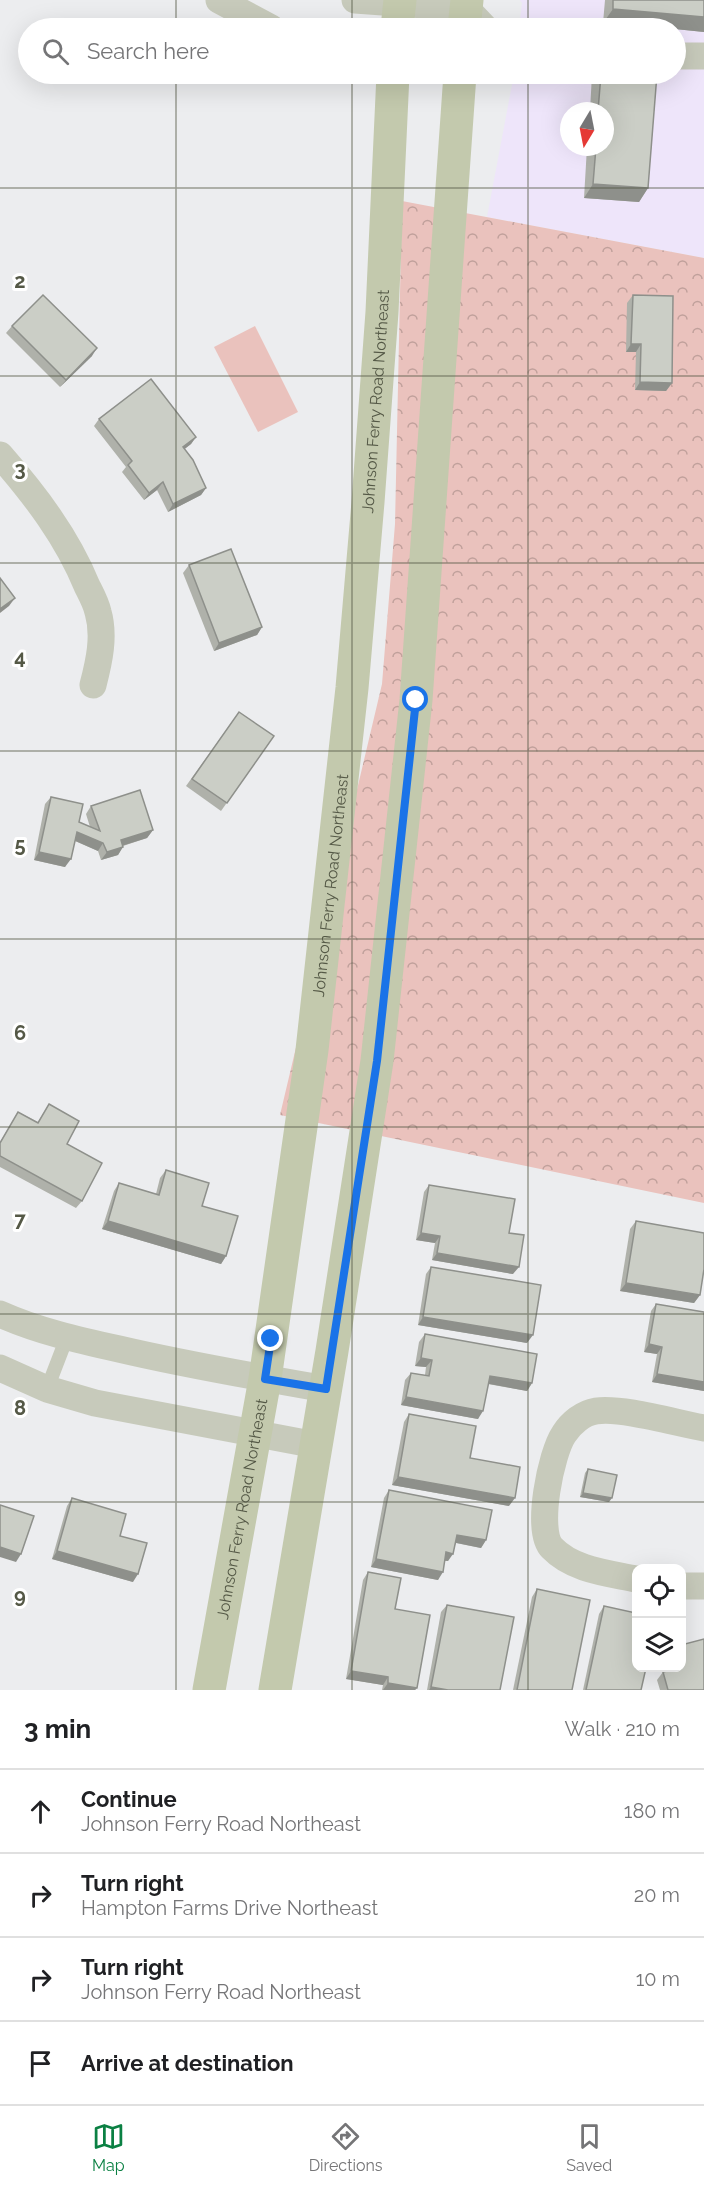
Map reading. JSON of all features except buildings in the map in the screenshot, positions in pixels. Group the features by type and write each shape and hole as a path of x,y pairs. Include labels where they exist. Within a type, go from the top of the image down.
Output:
{"main road":[{"name":"Johnson Ferry Road Northeast","path":"209,1690 265,1379 312,1050 352,688 381,324 393,84"},
{"path":"276,1690 377,1061 416,700 459,84"}],"street":[{"path":"221,1 257,0"},
{"path":"355,0 399,10 470,16"},
{"path":"221,1 252,18"},
{"path":"686,56 704,56"},
{"path":"0,455 29,489 63,538 82,573 98,613 101,652 93,685"},
{"path":"0,1314 23,1324 67,1337 156,1358 326,1389"},
{"path":"0,1368 47,1389 95,1403 316,1445"},
{"path":"632,1578 586,1568 566,1559 550,1547 544,1533 544,1516 555,1454 563,1435 578,1418 595,1411 616,1410 704,1428"},
{"path":"686,1586 704,1586"}],"lane":[{"path":"47,1389 67,1337"}],"shaded area":[{"path":"520,0 704,0 704,258 487,217 512,84 686,84 686,18 520,18 522,3"}],"green space":[{"path":"402,201 704,258 704,1203 280,1115 382,684 395,524"},
{"path":"255,326 298,412 258,432 214,347"}],"route":[{"path":"271,1339 265,1379 326,1389 377,1061 416,700"}]}
